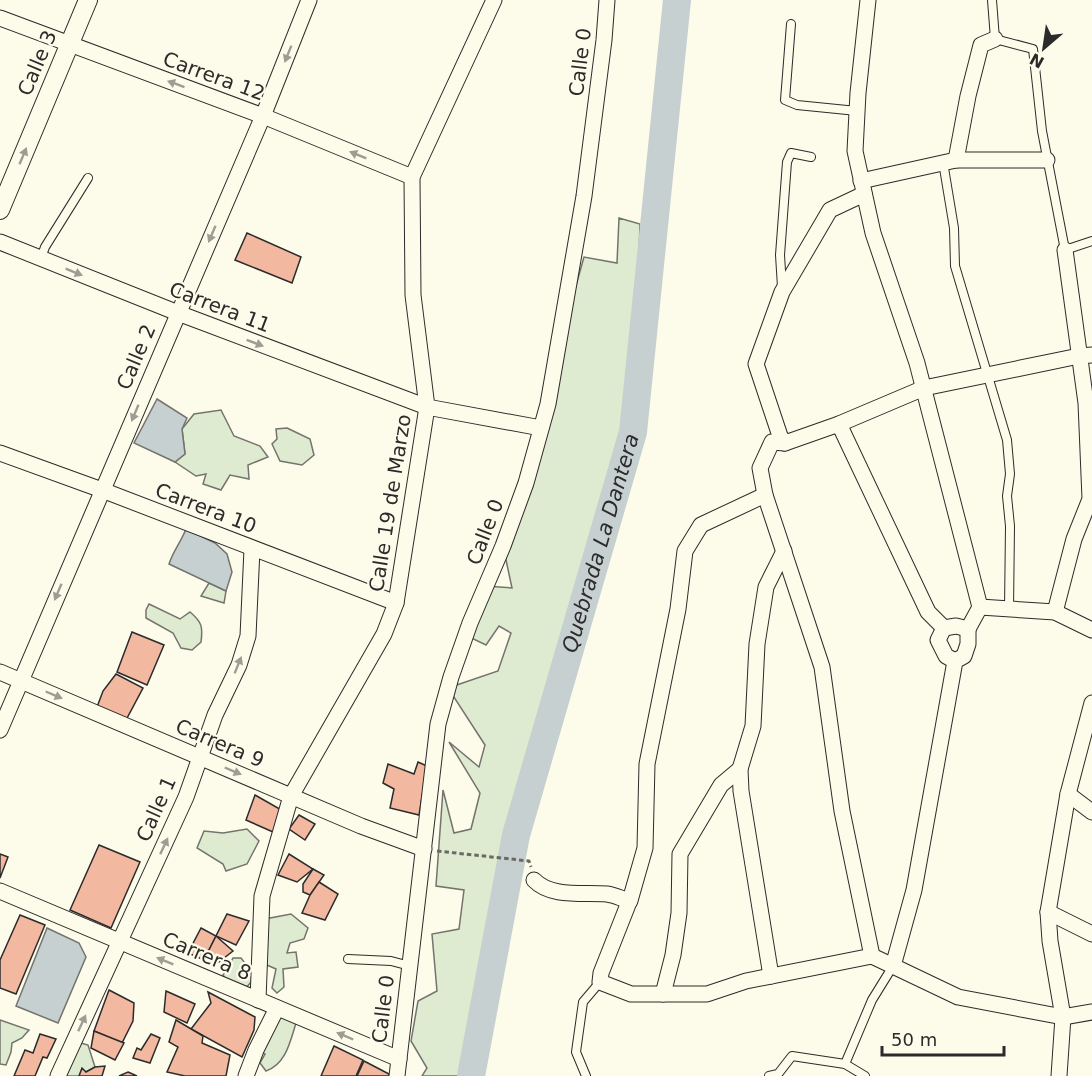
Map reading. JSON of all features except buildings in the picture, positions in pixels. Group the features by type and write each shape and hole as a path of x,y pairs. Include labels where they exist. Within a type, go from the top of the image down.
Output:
{"street":[{"name":"Calle 3","path":"0,210 88,0"},
{"name":"Calle 2","path":"0,730 263,116 309,0"},
{"name":"Calle 19 de Marzo","path":"258,1000 262,896 291,796 384,634 396,603 427,407 413,296 412,177 494,0"},
{"name":"Calle 0","path":"397,1076 438,724 470,622 507,536 526,483 548,405 584,196 607,0"},
{"path":"868,0 855,150 873,233 924,388 980,607 968,628 968,644 964,656 955,661"},
{"name":"Carrera 12","path":"0,18 263,116 412,177"},
{"path":"949,161 981,45 995,39"},
{"path":"785,443 780,436 756,364 782,292 830,210 863,188 949,161 1047,160"},
{"name":"Carrera 11","path":"0,242 178,313 427,407 541,428"},
{"path":"1055,612 1074,539 1090,499 1086,356 1065,250"},
{"path":"872,956 842,811 822,667 765,495 760,468 772,442 785,443 838,424 924,388 1086,356"},
{"path":"838,424 928,612 944,628"},
{"name":"Carrera 10","path":"0,453 396,603"},
{"path":"765,495 701,525 685,551 678,609 646,764 645,848 630,901 601,973 600,982 631,994 707,994 746,981 872,956 958,997 1062,1017 1092,1012"},
{"name":"Calle 1","path":"58,1076 186,796 215,715 239,665 248,636 252,549"},
{"path":"771,976 741,791 740,769 753,726 757,644 766,587 784,550"},
{"path":"980,607 1055,612 1092,630"},
{"path":"944,628 956,626 968,628"},
{"path":"944,628 938,640 946,656 955,661"},
{"path":"893,966 914,890 955,661"},
{"name":"Carrera 9","path":"0,672 361,826 424,849"},
{"path":"1059,1076 1062,1017 1048,912 1068,794 1092,703"},
{"path":"663,994 673,955 679,913 680,854 721,786 740,769"},
{"path":"1068,794 1092,812"},
{"path":"534,880 546,889 580,894 610,895 630,901"},
{"name":"Carrera 8","path":"0,891 399,1059"},
{"path":"1048,912 1092,934"},
{"path":"246,1076 277,1008"}],"lane":[{"path":"992,0 995,39 1033,49 1042,131 1065,250 1092,241"},
{"path":"790,24 784,100 797,105 857,111"},
{"path":"782,292 780,255 787,162 791,153 811,157"},
{"path":"949,161 955,266 1007,441 1010,474 1007,496 1010,526 1009,609"},
{"path":"41,258 45,247 88,178"},
{"path":"348,959 391,961 410,966"},
{"path":"845,1064 873,1000 893,966"},
{"path":"586,1076 576,1052 583,1002 600,982"},
{"path":"769,1076 778,1074 792,1056 845,1064 865,1076"}],"path":[{"path":"424,849 529,861 534,880"}],"green space":[{"path":"619,218 640,224 633,432 516,835 478,1076 422,1076 427,1068 411,1041 418,1001 437,991 432,934 459,929 464,890 436,886 443,790 454,833 471,829 480,793 449,742 479,767 485,745 448,688 498,671 511,633 499,626 486,645 465,635 486,586 512,588 503,546 584,257 617,263"},
{"path":"221,410 234,436 260,446 268,457 248,465 249,479 230,475 221,490 203,484 206,474 196,476 175,462 185,454 182,429 194,414"},
{"path":"287,428 310,439 314,455 302,465 280,461 272,444 277,439 276,429"},
{"path":"209,583 226,591 224,603 201,596"},
{"path":"149,604 180,619 190,612 201,625 201,642 192,650 181,648 173,633 146,618"},
{"path":"247,829 259,841 247,864 226,871 223,864 197,848 204,831 223,833"},
{"path":"291,914 308,928 304,939 290,943 287,953 296,952 298,967 283,969 284,987 277,993 272,988 276,969 260,962 265,919"},
{"path":"233,958 241,958 254,971 252,981 245,989 231,988 223,975"},
{"path":"278,1013 296,1023 283,1058 273,1068 266,1071 260,1063 265,1054 257,1050"},
{"path":"0,1020 29,1030 22,1038 12,1043 6,1065 0,1064"},
{"path":"81,1043 88,1045 95,1067 86,1072 82,1069 79,1076 58,1076"}],"shaded area":[{"path":"157,399 187,418 182,429 185,454 175,462 134,443"},
{"path":"186,529 215,543 227,554 232,572 226,591 169,564"},
{"path":"47,928 79,943 86,957 58,1023 16,1006"}],"waterway":[{"name":"Quebrada La Dantera","path":"471,1076 516,835 633,432 677,0"}]}
